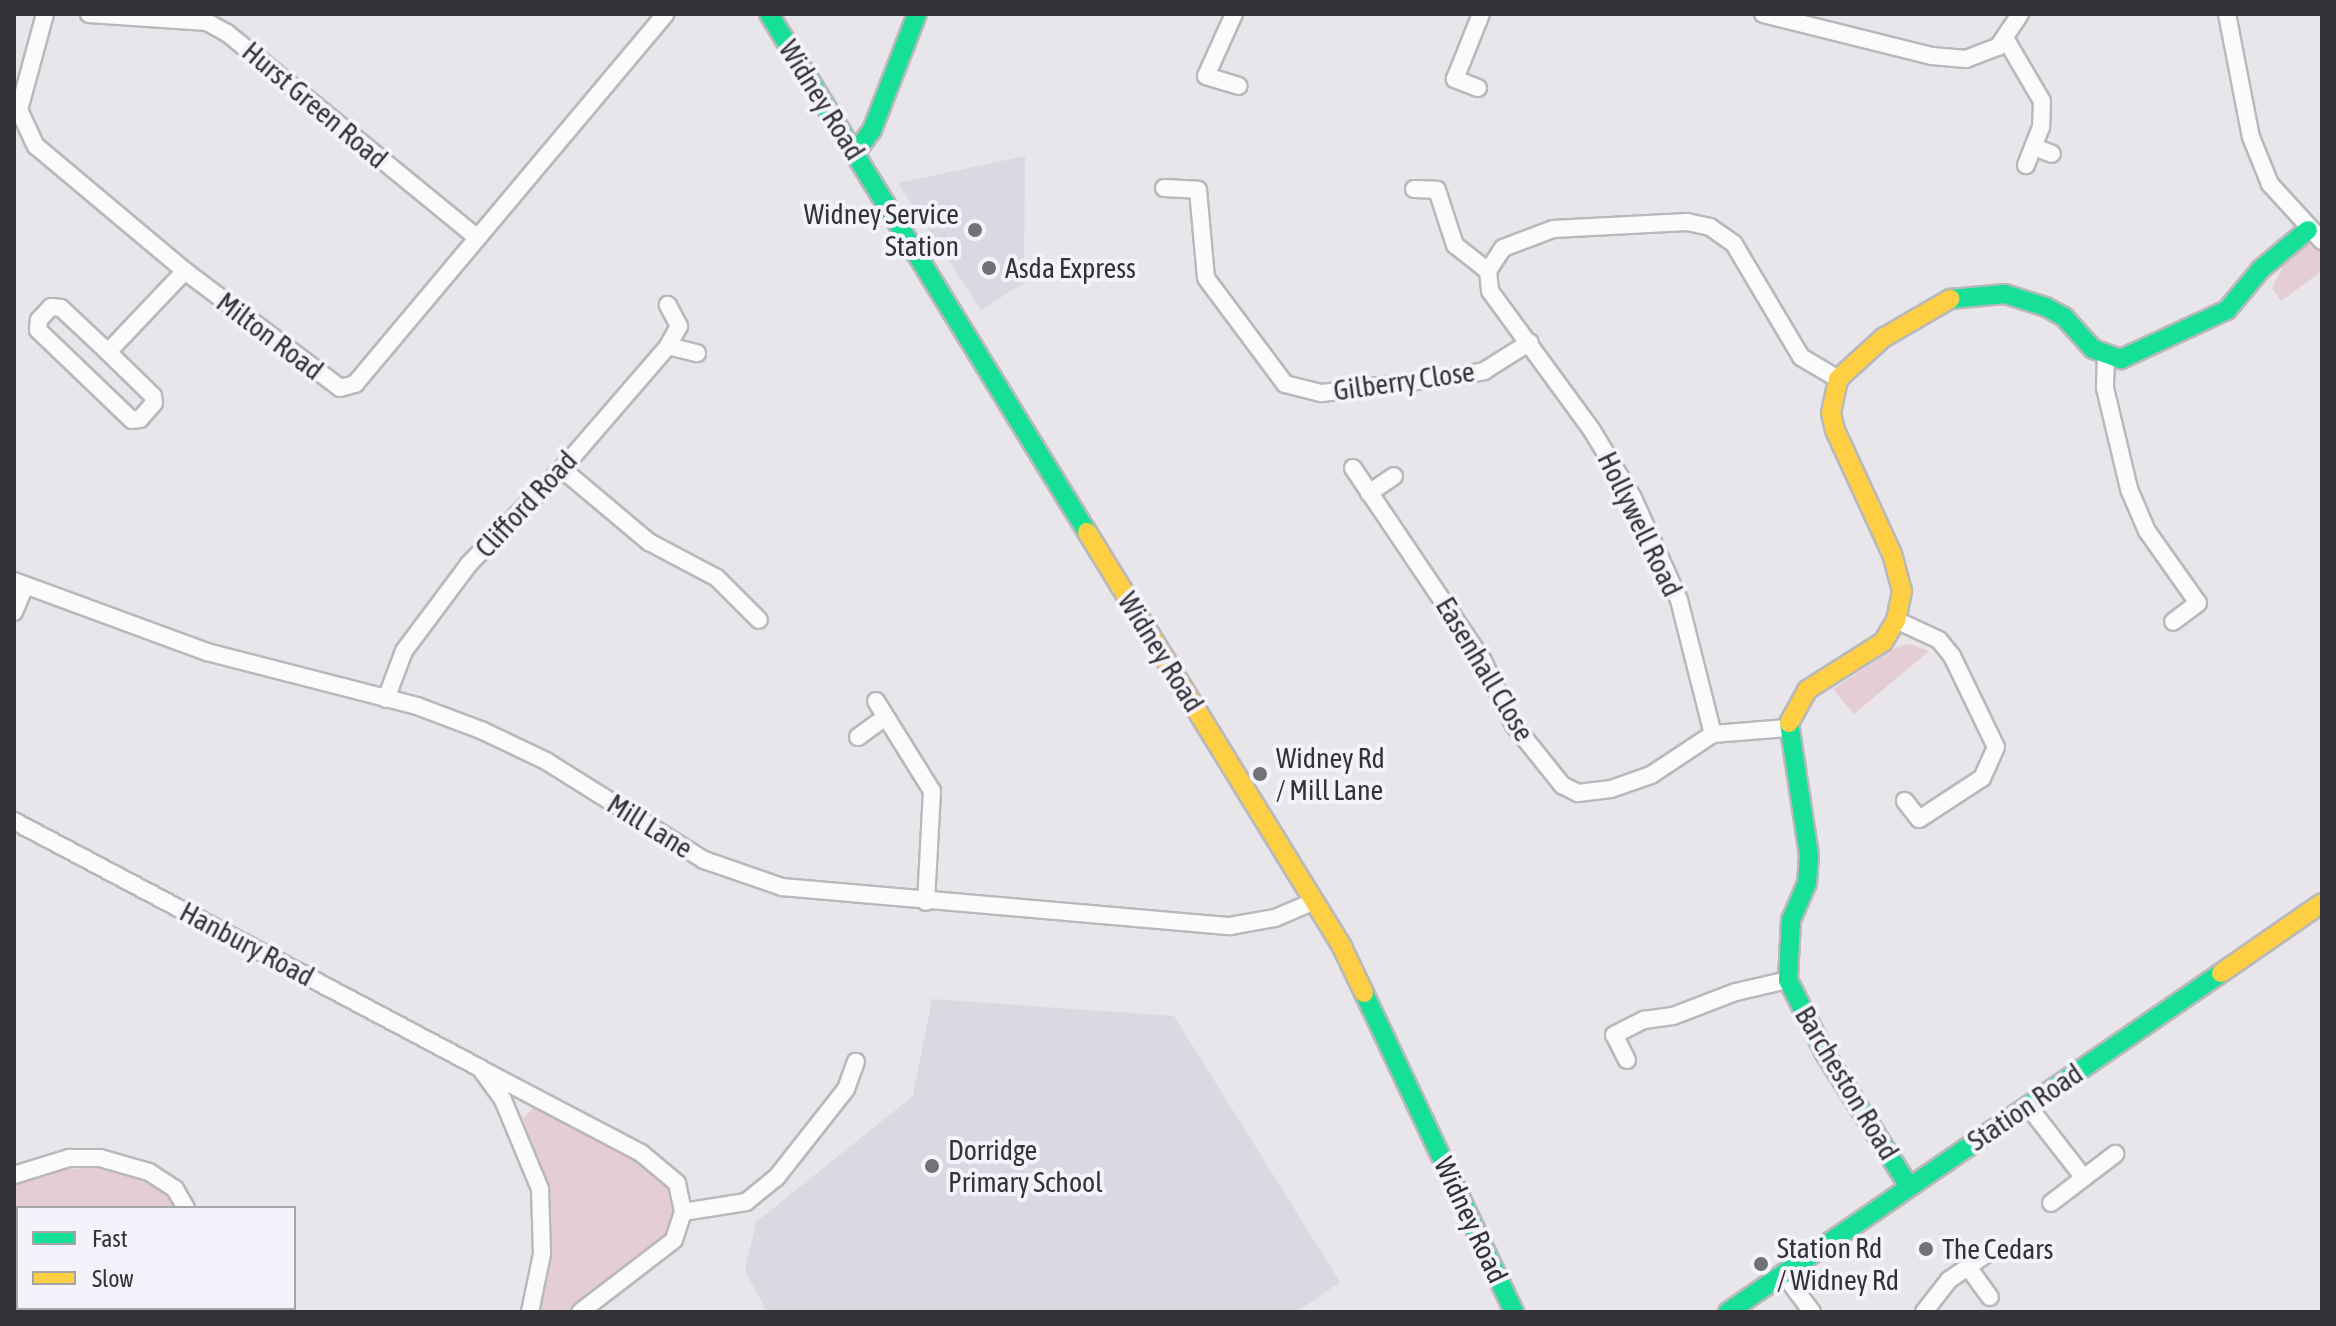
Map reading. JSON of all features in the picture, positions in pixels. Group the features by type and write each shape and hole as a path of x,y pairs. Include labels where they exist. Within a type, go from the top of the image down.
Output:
{"street":[{"name":"Milton Road","path":"45,14 21,91 19,110 26,132 185,271 340,388 355,384 475,236 666,14"},
{"name":"Hurst Green Road","path":"89,14 207,22 227,33 475,236"},
{"name":"Widney Road","path":"769,14 1315,901 1352,968 1514,1312"},
{"path":"856,152 872,130 917,14"},
{"path":"1234,14 1206,76 1238,86"},
{"path":"1478,88 1455,79 1481,14"},
{"path":"1763,14 1966,59 1998,47 2020,14"},
{"path":"1713,734 1787,728 1807,690 1870,653 1896,620 1902,591 1899,573 1831,413 1838,379 1846,366 1883,338 1949,299 1974,293 2005,294 2046,307 2106,356 2121,359 2227,310 2261,269 2315,236 2270,184 2251,137 2227,14"},
{"path":"2005,38 2042,101 2034,147 2026,165"},
{"path":"2034,147 2052,154"},
{"name":"Gilberry Close","path":"1164,188 1198,190 1206,278 1285,384 1322,393 1451,377 1484,371 1530,342"},
{"name":"Hollywell Road","path":"1414,189 1437,190 1455,245 1488,271 1490,291 1591,429 1650,532 1679,600 1713,734"},
{"path":"1488,271 1503,248 1553,229 1687,222 1710,227 1734,244 1801,357 1838,379"},
{"path":"108,352 185,271"},
{"path":"668,305 679,326 668,346 697,353"},
{"path":"51,307 61,308 108,352 153,396 154,403 140,419 132,420 38,330 39,320 51,307"},
{"name":"Clifford Road","path":"386,699 404,651 469,564 562,469 668,346"},
{"path":"2106,356 2105,388 2129,489 2147,531 2198,603 2173,622"},
{"name":"Easenhall Close","path":"1353,468 1483,661 1514,725 1562,785 1593,794 1638,780 1713,734"},
{"path":"562,469 649,542 717,578 759,620"},
{"path":"1369,493 1394,476"},
{"path":"14,612 20,584"},
{"name":"Mill Lane","path":"20,584 207,652 386,699 519,747 704,860 741,877 782,887 926,902 1230,926 1275,918 1315,901"},
{"path":"1896,620 1939,640 1952,656 1996,747 1982,778 1919,819 1905,801"},
{"path":"876,701 932,791 926,902"},
{"path":"858,737 886,717"},
{"name":"Barcheston Road","path":"1787,728 1809,855 1807,883 1791,920 1788,980 1824,1052 1908,1185"},
{"name":"Hanbury Road","path":"14,821 666,1169 677,1183 683,1212"},
{"name":"Station Road","path":"1728,1312 1908,1185 2322,903"},
{"name":"Barcheston Road","path":"1627,1060 1614,1035 1644,1020 1673,1016 1736,992 1788,980"},
{"path":"580,1312 674,1240 683,1212 746,1202 776,1178 846,1089 856,1062"},
{"name":"Hanbury Road","path":"480,1068 503,1100 540,1189 542,1254 530,1312"},
{"path":"2028,1106 2084,1178"},
{"path":"2051,1203 2115,1154"},
{"path":"14,1175 69,1158 121,1162 175,1189 185,1206"},
{"path":"1924,1312 1949,1280 1994,1249"},
{"path":"1968,1267 1990,1297"},
{"path":"1783,1273 1812,1312"}],"shaded area":[{"path":"1025,156 1024,283 981,310 898,183"},
{"path":"2322,220 2322,271 2281,301 2272,288 2297,239"},
{"path":"1910,644 1929,651 1854,714 1833,689 1897,647"},
{"path":"932,999 1174,1016 1340,1282 1297,1312 767,1312 745,1271 756,1222 913,1096"},
{"path":"534,1107 658,1170 672,1183 678,1214 670,1234 568,1312 540,1312 551,1247 541,1165 523,1119"},
{"path":"105,1167 158,1187 178,1206 16,1206 16,1310 76,1310 14,1312 14,1185 66,1169"}],"traffic: fast":[{"path":"769,14 1087,532"},
{"path":"856,152 872,130 917,14"},
{"path":"1950,299 2005,294 2046,307 2064,317 2093,349 2121,359 2227,310 2261,269 2308,230"},
{"path":"1789,723 1809,855 1807,883 1791,920 1788,980 1824,1052 1908,1185"},
{"path":"1728,1312 2221,973"},
{"path":"1364,993 1514,1312"}],"traffic: slow":[{"path":"1789,723 1807,690 1883,642 1896,620 1902,591 1892,554 1835,430 1831,413 1838,379 1883,338 1950,299"},
{"path":"1087,532 1342,947 1364,993"},
{"path":"2221,973 2322,903"}],"place":[{"name":"Widney Service Station","path":"975,230"},
{"name":"Asda Express","path":"989,268"},
{"name":"Widney Rd / Mill Lane","path":"1260,774"},
{"name":"Dorridge Primary School","path":"932,1166"},
{"name":"The Cedars","path":"1926,1249"},
{"name":"Station Rd / Widney Rd","path":"1761,1264"}]}
